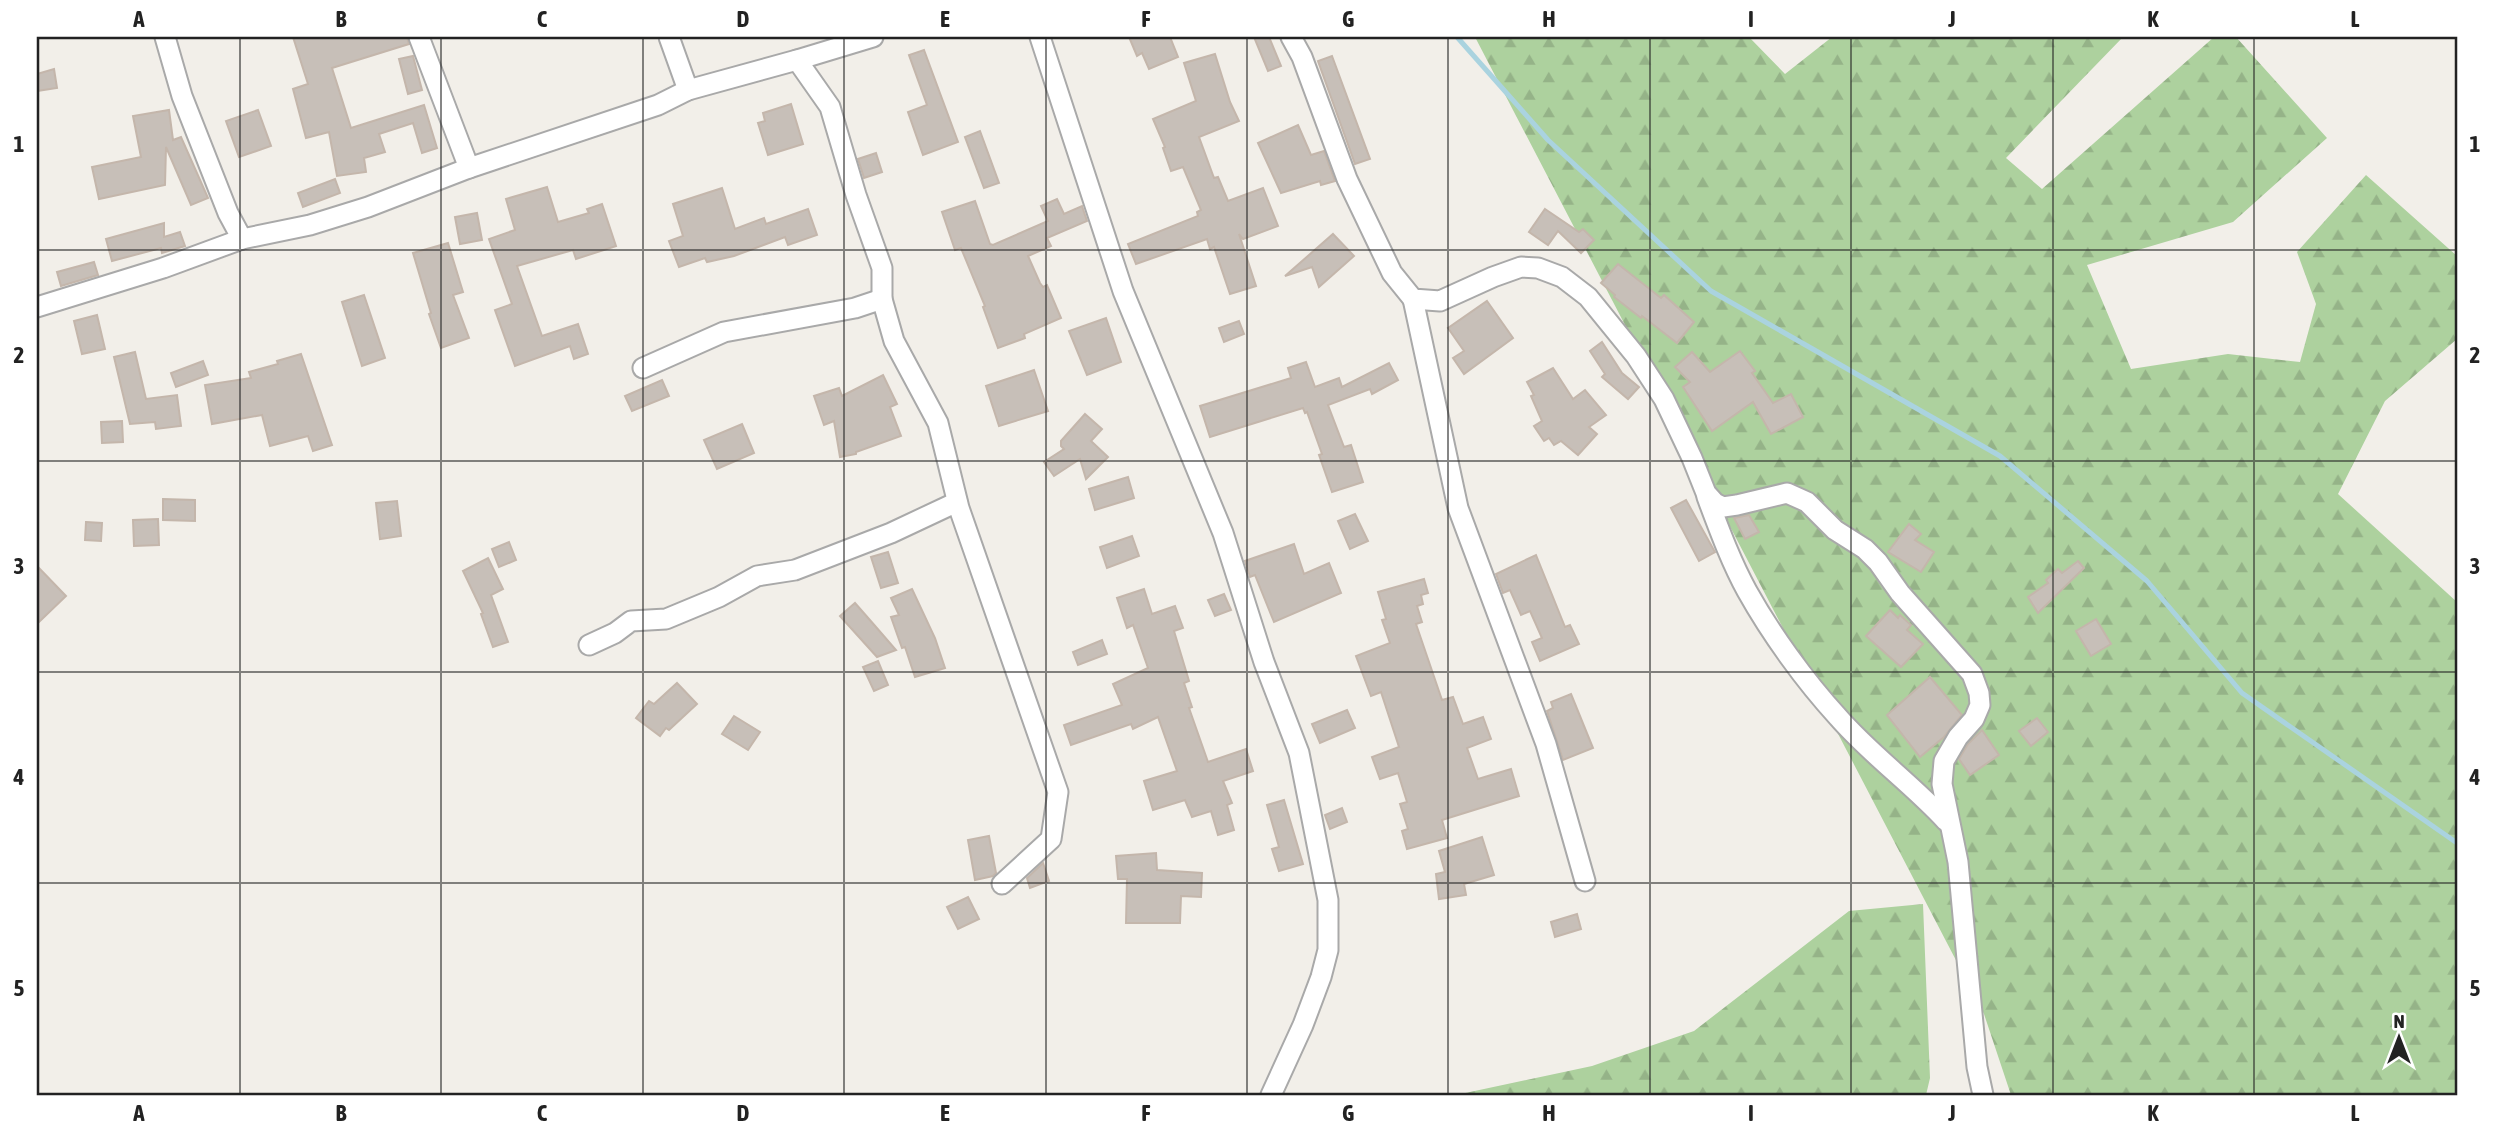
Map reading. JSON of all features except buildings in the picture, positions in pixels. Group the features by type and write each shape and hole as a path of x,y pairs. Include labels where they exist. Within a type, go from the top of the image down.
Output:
{"street":[{"path":"165,37 182,96 228,213 242,239"},
{"path":"419,37 469,168"},
{"path":"669,37 688,90"},
{"path":"37,307 163,268 242,239 310,225 368,207 469,168 658,106 688,90 873,37"},
{"path":"1040,37 1123,291 1223,533 1264,662 1299,753 1328,900 1328,950 1303,1025 1271,1095"},
{"path":"1291,37 1302,57 1347,179 1392,273 1413,299 1458,508 1546,744 1585,881"},
{"path":"797,60 830,107 856,195 882,268 882,299 894,341 938,423 957,502 1058,792 1051,839 1002,884"},
{"path":"1413,299 1440,301 1493,276 1521,267 1538,268 1562,276 1588,297 1636,356 1664,399 1692,458 1721,536 1747,591 1791,658 1837,717 1922,795 1949,824"},
{"path":"643,368 724,332 855,308 882,299"},
{"path":"1706,493 1719,507 1787,492 1807,502 1835,530 1865,549 1878,562 1900,593 1972,674 1980,705 1974,719 1958,737 1944,761 1942,792 1958,862 1977,1067 1983,1095"},
{"path":"589,645 615,633 631,621 666,619 719,597 757,576 795,570 891,533 957,502"}],"green space":[{"path":"1475,37 1749,37 1785,74 1832,37 2123,37 2006,158 2042,189 2214,37 2236,37 2327,138 2233,222 2087,265 2131,369 2228,354 2300,362 2316,304 2297,252 2366,175 2457,256 2457,339 2385,401 2338,494 2457,602 2457,1095 2011,1095 1984,1014"},
{"path":"1923,904 1930,1078 1926,1095 1456,1095 1592,1066 1694,1031 1849,911"}],"waterway":[{"path":"1457,37 1548,140 1711,291 2000,456 2147,581 2242,693 2457,843"}]}
